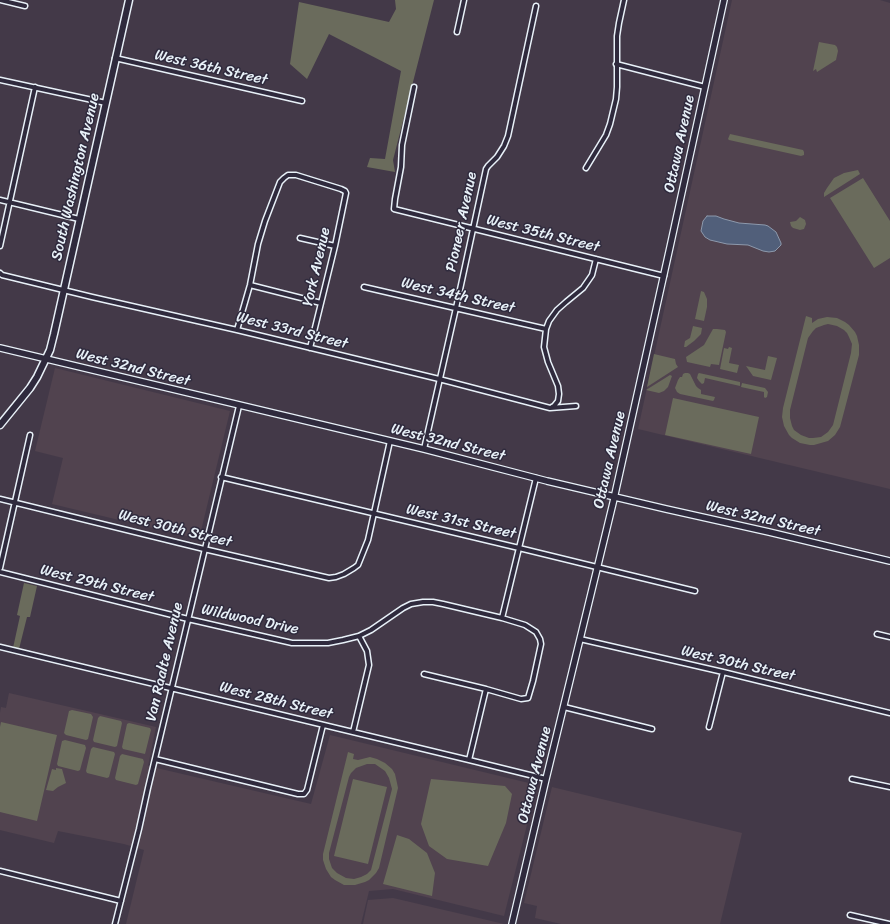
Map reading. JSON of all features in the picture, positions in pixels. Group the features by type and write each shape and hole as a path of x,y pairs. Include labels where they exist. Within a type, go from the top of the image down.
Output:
{"main road":[{"name":"South Washington Avenue","path":"0,424 30,388 37,377 46,359 54,334 129,0"}],"street":[{"path":"0,0 25,6"},
{"path":"456,32 464,0"},
{"path":"586,168 601,144 610,124 616,99 617,46 619,23 624,0"},
{"name":"Ottawa Avenue","path":"512,924 614,497 724,0"},
{"name":"Pioneer Avenue","path":"424,449 486,169 497,157 508,136 536,6"},
{"name":"West 36th Street","path":"115,58 302,101"},
{"path":"616,64 705,87"},
{"path":"0,80 106,103"},
{"path":"0,246 35,87"},
{"name":"West 35th Street","path":"414,87 402,145 401,167 394,209 664,276"},
{"name":"York Avenue","path":"250,285 258,244 265,221 280,182 284,178 288,175 296,175 345,191 346,194 310,348"},
{"path":"0,200 79,219"},
{"path":"300,238 334,246"},
{"path":"550,408 558,401 559,394 558,386 544,347 546,329 549,321 557,310 583,288 592,275 596,259"},
{"name":"West 33rd Street","path":"1,274 111,302 237,330 439,379 550,408 576,406"},
{"path":"237,330 250,285 321,303"},
{"name":"West 34th Street","path":"364,287 546,329"},
{"name":"West 32nd Street","path":"0,348 424,449 614,497 890,561"},
{"name":"Van Raalte Avenue","path":"115,924 139,829 239,406"},
{"path":"0,568 30,435"},
{"path":"373,513 390,441"},
{"name":"West 31st Street","path":"221,477 695,591"},
{"path":"502,618 536,478"},
{"name":"West 30th Street","path":"0,499 329,578 344,574 358,565 368,540 373,513"},
{"name":"West 29th Street","path":"0,572 188,619"},
{"name":"Wildwood Drive","path":"188,619 292,643 328,643 359,636 371,630 402,608 411,604 433,602 502,618 525,625 536,632 540,644 528,698 521,699 486,689"},
{"path":"877,634 890,637"},
{"path":"353,732 369,665 367,651 359,636"},
{"name":"West 30th Street","path":"580,639 890,713"},
{"name":"West 28th Street","path":"0,647 546,779"},
{"path":"709,727 723,672"},
{"path":"424,674 486,689 469,760"},
{"path":"564,707 652,729"},
{"path":"155,759 298,794 304,794 307,790 323,725"},
{"path":"852,778 890,788"},
{"path":"0,871 121,901"},
{"path":"850,915 889,924"}],"shaded area":[{"path":"732,0 880,0 890,3 890,489 638,429"},
{"path":"55,368 230,411 199,539 52,504 63,458 35,451"},
{"path":"9,693 156,727 148,766 311,804 330,735 537,785 504,916 393,889 369,891 361,924 126,924 144,850 124,844 58,831 54,843 0,830 0,713 1,707 6,708"},
{"path":"552,787 742,833 720,924 561,924 535,918 537,906 524,903"},
{"path":"393,898 504,924 363,924 368,900"}],"green space":[{"path":"395,0 434,0 393,160 395,172 367,167 370,158 385,159 401,71 329,34 307,79 290,64 299,2 389,22 396,9"},
{"path":"819,42 835,45 838,51 836,60 817,72 816,69 813,71"},
{"path":"730,134 803,150 804,155 801,156 729,140"},
{"path":"858,170 860,174 824,197 824,193 834,178 844,173"},
{"path":"863,178 890,221 890,258 874,268 830,198"},
{"path":"800,217 805,220 806,224 804,229 800,230 793,228 790,222 796,221"},
{"path":"701,291 704,292 707,299 704,321 695,319"},
{"path":"806,316 812,318 812,323 818,319 827,317 837,318 849,325 857,336 859,355 840,427 835,435 828,441 814,445 800,443 789,435 784,426 782,417","holes":["828,324 837,326 847,333 852,344 851,353 833,425 828,432 821,437 809,438 794,430 790,418 790,410 808,338 816,328"]},
{"path":"693,326 702,328 701,334 694,341 684,347 685,341 690,338"},
{"path":"713,329 725,330 726,332 719,365 711,364 710,367 687,362 686,357 704,345"},
{"path":"729,347 732,348 729,363 739,365 737,373 720,369 724,348 728,349"},
{"path":"654,354 675,359 678,367 647,387"},
{"path":"768,356 777,358 771,380 753,376 746,366 765,370"},
{"path":"685,373 690,374 696,386 701,390 701,394 715,397 714,400 680,394 677,392 675,388 678,380"},
{"path":"699,373 740,382 740,386 705,378 704,383 702,384 697,378"},
{"path":"670,375 672,376 668,387 664,391 659,393 646,390"},
{"path":"742,383 765,388 768,392 767,397 764,397 764,392 741,387"},
{"path":"673,398 759,417 751,454 665,435"},
{"path":"24,583 37,586 30,617 27,617 19,649 13,648 20,616 17,615"},
{"path":"72,710 91,714 93,717 88,739 86,740 66,735 64,733 69,711"},
{"path":"100,716 121,721 122,723 117,746 115,747 94,742 93,740 98,718"},
{"path":"1,722 57,735 37,821 0,812"},
{"path":"129,723 150,728 151,730 145,754 123,749 122,747 127,724"},
{"path":"65,740 85,745 86,748 80,770 78,771 58,766 57,764 62,741"},
{"path":"93,747 114,752 115,754 109,777 107,778 87,773 86,771 91,749"},
{"path":"348,752 354,754 353,759 358,760 370,757 385,763 395,774 398,788 379,868 376,873 365,882 355,885 344,885 331,877 326,869 323,854","holes":["367,764 375,764 385,771 392,789 371,870 361,877 354,879 346,878 332,868 329,853 351,773 356,768"]},
{"path":"122,754 143,759 144,762 138,784 136,785 116,780 115,778 120,756"},
{"path":"56,768 62,769 66,783 53,791 46,790 52,769 56,770"},
{"path":"353,779 387,787 368,864 334,856"},
{"path":"431,779 505,786 512,794 506,823 488,866 447,859 429,846 421,824"},
{"path":"397,835 409,839 427,853 435,873 432,896 383,884"}],"water":[{"path":"707,216 716,216 739,223 768,226 776,232 781,245 775,251 769,252 748,245 727,244 710,240 705,237 701,231 703,221"}]}
